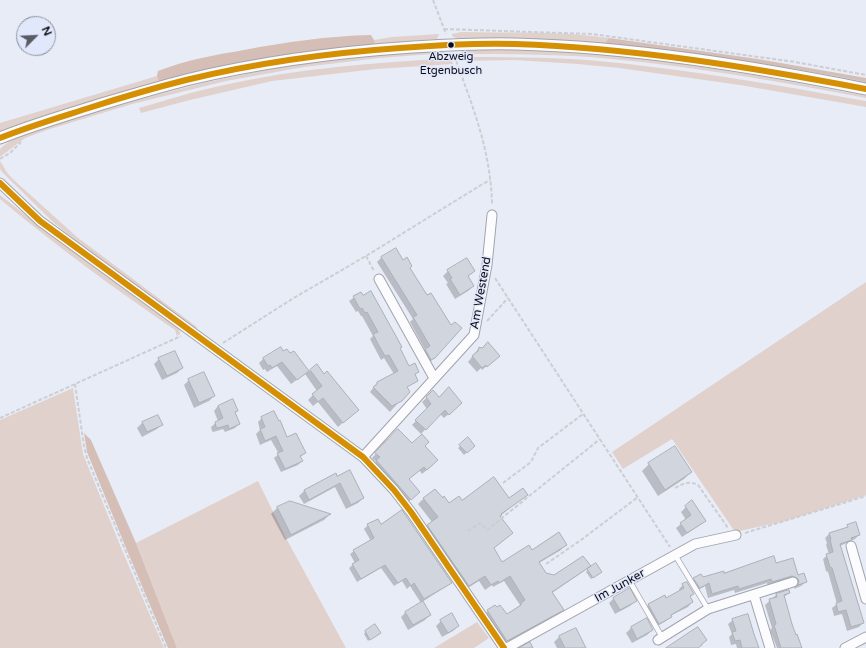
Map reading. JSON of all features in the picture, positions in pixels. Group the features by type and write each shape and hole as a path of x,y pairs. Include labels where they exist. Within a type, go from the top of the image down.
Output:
{"street":[{"path":"0,138 30,126 186,80 253,66 334,54 452,50 514,44 571,47 642,53 717,63 866,89"},
{"path":"0,183 40,221 362,457 394,490 411,512 504,648"},
{"name":"Am Westend","path":"362,457 474,335 487,266 492,216"},
{"path":"379,279 434,378"},
{"name":"Im Junker","path":"508,648 695,544 733,536"},
{"path":"851,546 866,599"},
{"path":"660,638 708,608 793,582"},
{"path":"754,595 770,648"},
{"path":"845,648 866,637"}],"lane":[{"path":"675,555 708,608"},
{"path":"629,580 660,638"}],"path":[{"path":"433,0 478,120 487,157 492,216"},
{"path":"452,50 462,55"},
{"path":"0,159 26,140"},
{"path":"215,348 292,299 366,256 490,180"},
{"path":"366,256 379,279"},
{"path":"487,266 675,555"},
{"path":"474,335 508,298"},
{"path":"0,418 191,332"},
{"path":"75,384 87,458 166,648"},
{"path":"503,483 531,462 538,448 584,414"},
{"path":"468,531 480,523 487,530 600,439"},
{"path":"675,488 683,483 692,482 698,485 733,536 866,496"},
{"path":"546,564 581,540 638,497"}],"shaded area":[{"path":"461,32 554,33 609,38 604,44 538,39 465,39 452,36 452,34"},
{"path":"439,34 437,39 375,44 374,40 392,37"},
{"path":"371,35 375,44 314,51 222,66 159,82 157,76 158,71 169,67 222,54 307,40"},
{"path":"609,38 758,59 866,78 866,82 735,60 604,44"},
{"path":"465,49 571,52 645,59 793,82 866,96 866,98 803,86 644,62 555,55 460,54"},
{"path":"442,50 446,53 379,58 304,67 226,81 132,104 50,129 25,138 0,157 0,149 7,143 27,133 131,102 203,83 252,72 318,62"},
{"path":"451,58 453,64 376,69 272,81 141,113 139,108 213,87 280,74 366,64"},
{"path":"458,58 571,59 657,67 866,101 866,107 740,85 619,68 515,60 459,61"},
{"path":"157,76 159,82 0,132 0,123"},
{"path":"0,161 8,174 16,182 77,237 197,327 195,329 81,245 54,223 2,172 0,169"},
{"path":"0,195 56,239 179,329 180,334 177,336 175,330 64,250 0,199"},
{"path":"866,282 866,495 785,521 735,532 672,439 623,469 612,452"},
{"path":"73,388 83,454 164,648 0,648 0,420"},
{"path":"84,433 91,440 136,543 177,648 168,648 87,452"},
{"path":"258,481 286,538 346,648 177,648 136,543"},
{"path":"477,622 489,638 474,648 434,648"}],"building":[{"path":"396,248 403,260 407,257 412,266 410,268 427,295 431,293 451,325 455,322 462,328 435,358 431,360 425,349 430,346 413,317 417,315 381,257"},
{"path":"467,258 475,271 468,276 474,286 460,295 450,279 452,278 447,270"},
{"path":"371,291 402,347 400,348 409,366 415,363 419,372 415,374 418,381 407,387 410,392 402,401 392,406 373,387 377,384 377,382 398,371 389,355 385,356 378,344 373,334 378,332 367,312 365,313 362,308 360,309 353,296 361,292 363,295"},
{"path":"488,342 500,356 487,367 486,365 482,368 472,356 478,351 479,347 482,348"},
{"path":"281,347 283,351 287,349 290,353 294,351 309,371 297,380 282,362 272,368 270,365 268,366 263,358"},
{"path":"175,351 183,368 167,376 158,358"},
{"path":"317,364 324,374 327,371 359,410 343,423 323,398 318,402 312,394 322,386 310,370"},
{"path":"204,372 215,396 199,403 188,379"},
{"path":"449,387 462,403 449,415 445,410 426,430 415,420 431,404 426,397 433,390 439,397"},
{"path":"233,399 238,411 235,412 240,424 229,429 228,425 218,428 216,427 215,422 223,418 218,406"},
{"path":"274,411 279,421 280,420 287,437 296,433 306,453 300,456 303,461 285,469 277,453 283,451 276,436 265,441 260,429 265,427 261,417"},
{"path":"158,415 163,425 147,432 142,422"},
{"path":"398,429 412,443 422,434 429,442 425,446 438,460 427,470 424,467 409,479 420,492 411,500 376,460 380,457 375,453"},
{"path":"468,437 475,446 467,453 459,445"},
{"path":"675,446 692,472 665,490 648,463"},
{"path":"350,470 364,498 351,505 340,483 309,500 304,490 336,473 337,476"},
{"path":"494,477 509,498 523,488 528,495 500,516 513,533 494,548 502,562 529,545 532,550 559,532 567,545 539,562 546,573 554,575 583,556 591,566 552,592 564,610 507,641 487,610 495,605 497,607 500,605 507,614 521,605 521,603 525,600 510,576 499,583 498,581 491,585 485,576 469,586 427,525 438,517 423,498 435,489 443,498 444,496 449,503 459,496 462,500"},
{"path":"692,500 706,521 687,533 680,523 691,515 685,506"},
{"path":"290,501 331,514 291,535 277,507"},
{"path":"402,510 452,583 424,599 414,583 411,586 406,578 398,583 385,565 361,579 352,564 359,560 353,550 374,538 367,524 378,519 381,524"},
{"path":"856,522 860,535 851,538 852,540 840,544 864,623 851,627 846,610 838,612 836,603 842,601 826,554 833,552 829,533 848,527 847,525"},
{"path":"774,556 776,563 793,558 798,575 804,573 807,582 798,585 799,581 797,578 792,576 772,582 771,579 739,589 738,586 712,594 709,583 700,588 693,578 701,574 703,577 724,571 724,573"},
{"path":"596,563 602,572 593,578 587,569"},
{"path":"687,582 694,594 690,596 693,602 659,624 648,604 665,595 666,598 684,588 682,584"},
{"path":"630,588 637,601 620,610 613,598"},
{"path":"789,590 790,593 784,595 792,624 802,648 781,648 774,625 776,624 769,599 777,597 776,594"},
{"path":"423,601 431,615 413,625 405,612"},
{"path":"452,613 459,626 448,633 440,620"},
{"path":"748,614 759,648 742,648 740,640 735,641 732,632 736,631 732,619"},
{"path":"647,618 653,630 637,639 631,627"},
{"path":"375,624 381,633 370,640 365,631"},
{"path":"698,627 707,640 698,648 666,648"},
{"path":"576,628 586,648 565,648 559,636"},
{"path":"530,642 533,648 519,648"}],"transit line":[{"path":"0,138 115,100 162,86 212,74 319,56 373,50 443,45 515,44 559,46 647,54 779,73 866,89"},
{"path":"0,183 40,221 363,457 394,490 411,512 504,648"}],"place":[{"name":"Abzweig Etgenbusch","path":"451,45"}]}
